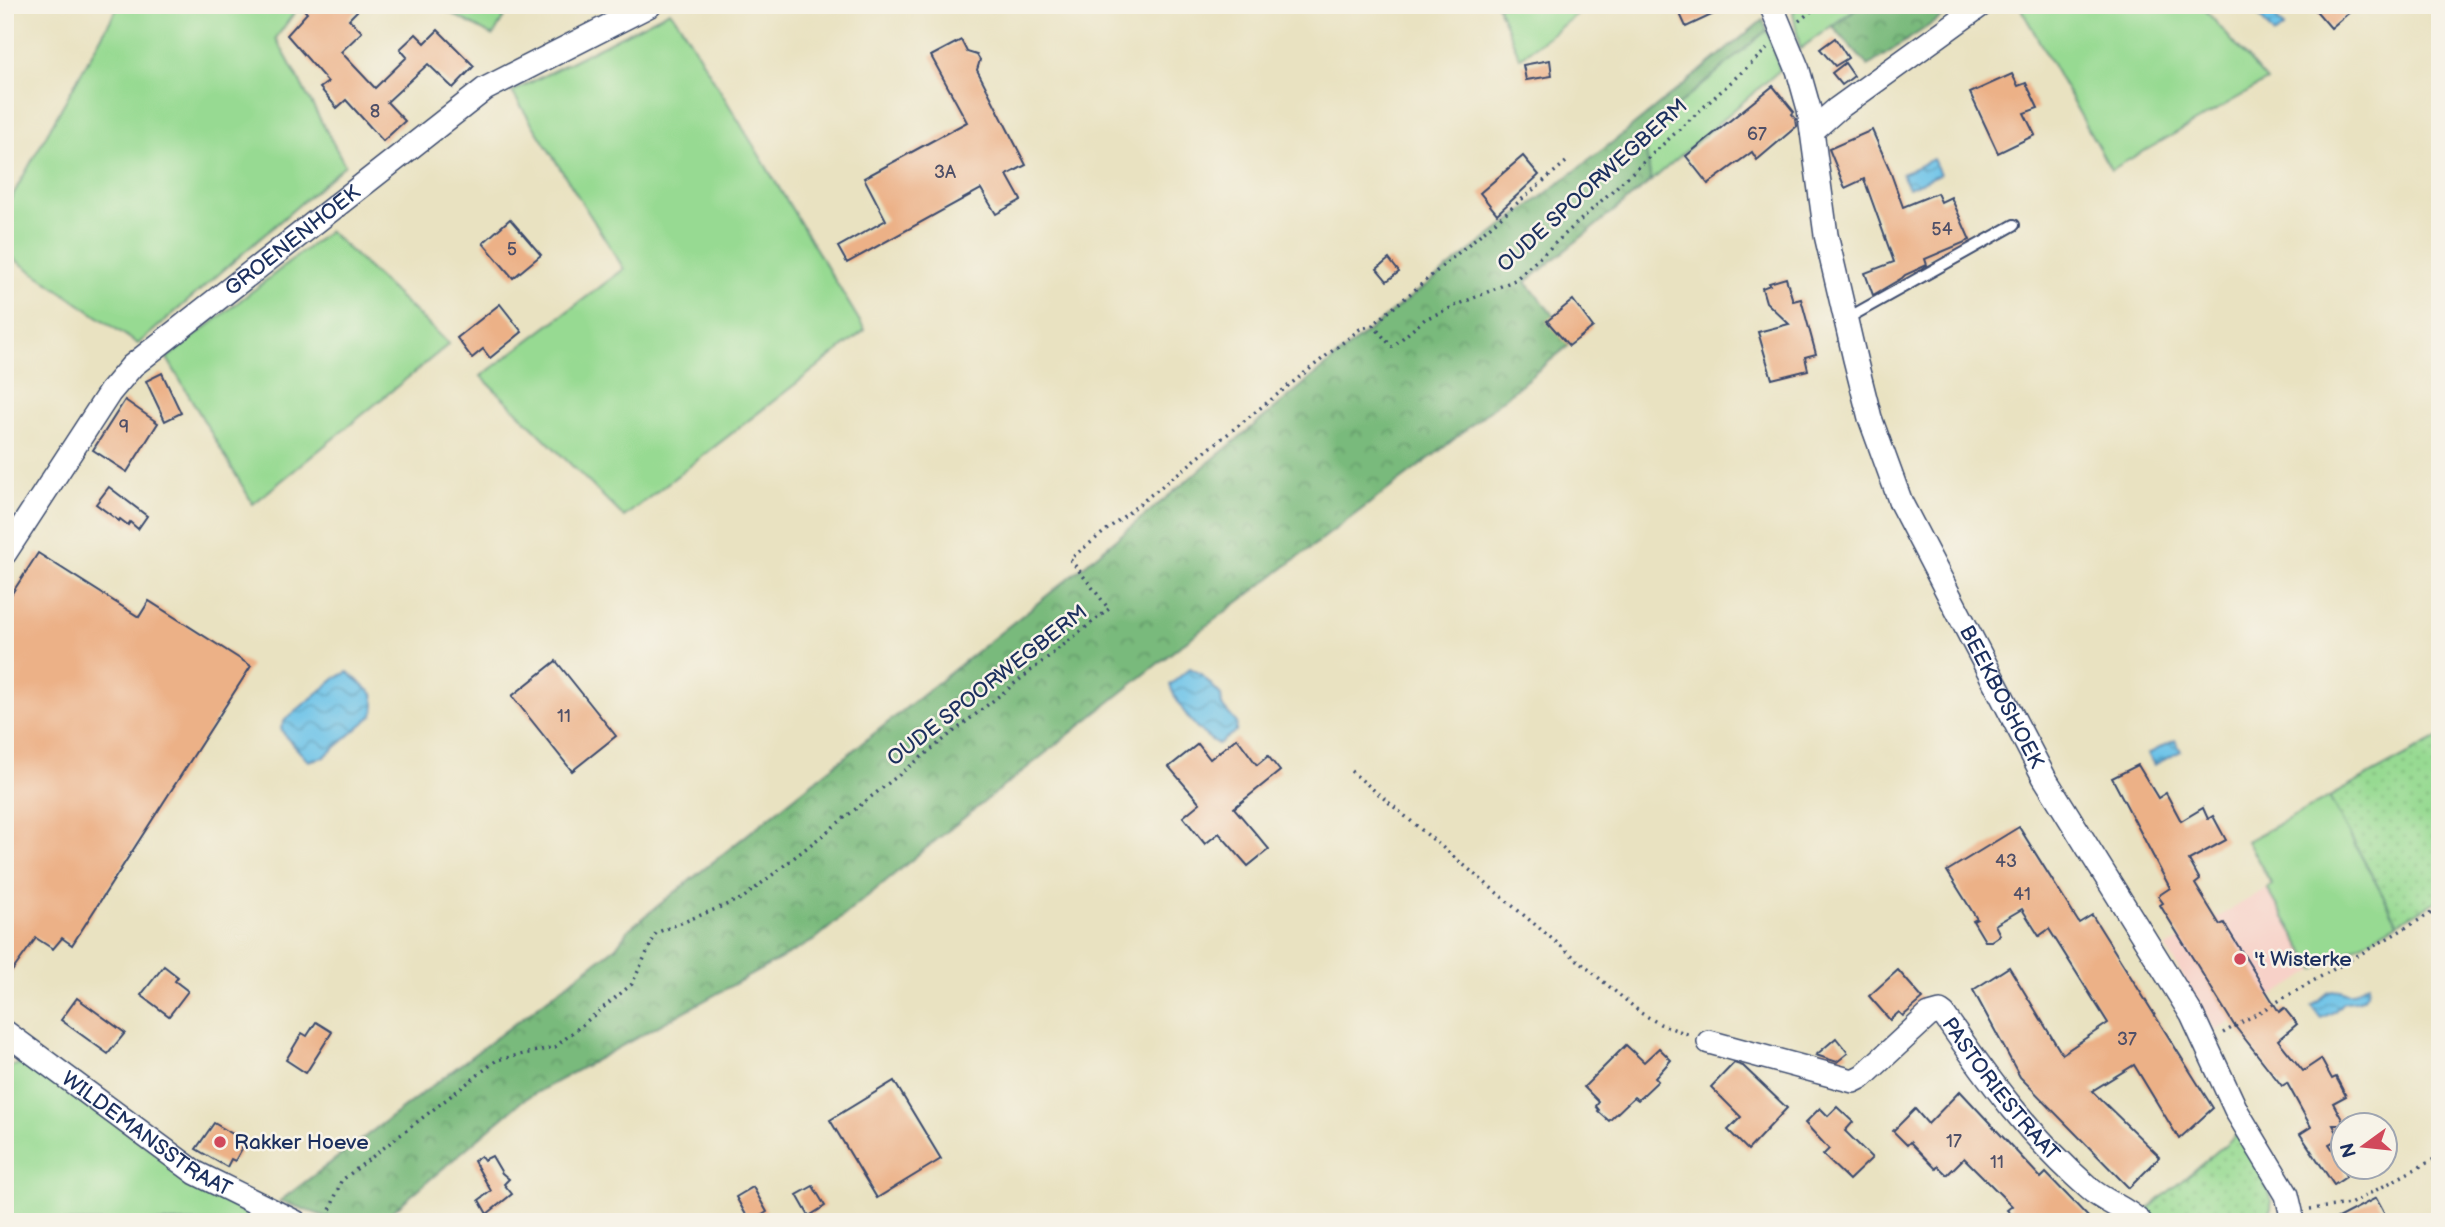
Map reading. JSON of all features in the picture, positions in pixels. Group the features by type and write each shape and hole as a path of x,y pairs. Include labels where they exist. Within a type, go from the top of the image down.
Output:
{"street":[{"name":"GROENENHOEK","path":"5,553 110,392 132,366 485,89 650,5"},
{"name":"BEEKBOSHOEK","path":"1772,5 1798,70 1812,131 1824,226 1870,418 1888,471 1918,537 2044,777 2192,1015 2237,1112 2280,1180 2287,1195 2291,1217"},
{"path":"1812,131 1837,109 1981,5"},
{"name":"PASTORIESTRAAT","path":"1709,1042 1853,1081 1863,1076 1929,1015 1940,1012 1995,1089 2031,1130 2091,1191 2140,1222"},
{"name":"WILDEMANSSTRAAT","path":"5,1032 196,1173 295,1222"}],"lane":[{"path":"1846,320 2014,225"}],"path":[{"name":"OUDE SPOORWEGBERM","path":"334,1222 329,1213 341,1181 497,1060 555,1047 632,984 656,933 743,898 1109,609 1070,559 1360,329 1373,325 1392,347 1425,319 1515,280 1783,33"},
{"path":"1373,325 1566,162"},
{"path":"1351,771 1640,1013 1660,1024 1709,1042"},
{"path":"2206,1043 2440,908"},
{"path":"2291,1217 2350,1204 2440,1156"}],"shaded area":[{"name":"'t Wisterke","path":"2267,888 2315,970 2215,1031 2166,948"}],"green space":[{"path":"119,5 300,5 276,38 345,165 138,344 5,253 5,209"},
{"path":"436,5 511,5 493,36"},
{"path":"1497,5 1589,5 1520,58"},
{"path":"1799,5 1860,5 1800,49 1793,12"},
{"path":"1860,5 1960,5 1868,66 1833,27"},
{"path":"2019,5 2201,5 2267,81 2111,170"},
{"path":"670,11 865,330 624,517 481,376 624,269 512,92"},
{"path":"1763,20 1767,30 1643,135 1651,181 1526,282 1574,341 1442,449 1185,642 813,941 523,1100 380,1222 341,1222 280,1201 616,947 629,929 1064,582 1395,309 1618,138"},
{"path":"1767,30 1780,70 1651,181 1642,135"},
{"path":"329,231 449,344 253,504 167,358"},
{"path":"2440,737 2440,899 2398,923 2329,797"},
{"path":"2329,797 2398,923 2315,970 2267,888 2272,885 2247,841"},
{"path":"26,1062 257,1222 5,1222 5,1068"},
{"path":"2239,1133 2268,1188 2271,1210 2268,1222 2152,1222 2143,1213"}],"water":[{"path":"2267,7 2284,27 2274,35 2258,14"},
{"path":"1933,159 1940,174 1909,188 1902,174"},
{"path":"1190,668 1201,674 1221,695 1222,706 1237,723 1236,731 1218,744 1189,719 1170,685"},
{"path":"348,672 373,694 373,715 324,757 308,761 281,728 285,720 337,677"},
{"path":"2175,740 2181,751 2154,765 2148,754"},
{"path":"2369,983 2364,997 2343,1002 2334,1012 2321,1018 2312,1006 2329,992 2341,990 2353,993"}],"building":[{"path":"300,5 363,5 349,19 362,32 341,52 375,88 407,57 400,49 416,34 425,43 438,30 474,66 453,88 428,64 387,102 405,121 383,141 346,100 337,108 320,88 328,82 287,35 307,13"},
{"path":"1676,5 1733,5 1686,27"},
{"path":"2311,5 2358,5 2331,28"},
{"path":"1835,38 1848,58 1835,66 1820,49"},
{"path":"961,40 967,52 977,55 980,60 977,70 1026,165 1007,175 1021,200 996,214 981,189 847,263 838,247 886,220 864,178 967,122 931,56"},
{"path":"1550,60 1552,76 1526,80 1523,65"},
{"path":"1845,63 1854,76 1842,85 1832,73"},
{"path":"2012,74 2018,86 2026,83 2038,108 2024,113 2035,135 1998,153 1970,93"},
{"path":"1773,86 1794,112 1792,114 1797,126 1757,160 1752,152 1708,184 1686,156"},
{"path":"1872,130 1903,207 1937,193 1941,202 1951,197 1970,240 1925,259 1927,265 1873,295 1865,273 1894,262 1864,179 1845,188 1829,149"},
{"path":"1523,156 1539,175 1497,214 1480,193"},
{"path":"510,219 541,255 513,278 483,243"},
{"path":"1389,259 1399,272 1387,281 1377,269"},
{"path":"1786,278 1793,301 1801,299 1816,354 1805,357 1808,370 1772,379 1758,332 1789,324 1766,302 1762,288"},
{"path":"1573,300 1593,327 1569,346 1547,321"},
{"path":"500,304 522,332 490,358 483,349 472,358 457,338"},
{"path":"162,373 181,413 165,421 146,381"},
{"path":"125,400 158,423 127,472 93,450"},
{"path":"109,487 147,516 138,529 130,522 128,525 120,519 119,521 96,504"},
{"path":"38,553 139,617 149,601 251,666 72,945 62,938 53,949 36,938 5,981 5,604"},
{"path":"556,661 616,736 572,771 512,696"},
{"path":"1237,738 1257,765 1268,756 1280,771 1234,808 1269,849 1248,866 1219,833 1205,844 1183,817 1200,803 1169,767 1198,744 1210,759"},
{"path":"2138,765 2158,798 2166,793 2181,821 2203,808 2208,819 2213,816 2226,840 2189,860 2200,880 2195,884 2220,925 2224,923 2279,1012 2284,1008 2297,1024 2278,1040 2303,1071 2321,1059 2332,1079 2336,1077 2346,1096 2333,1103 2338,1112 2330,1112 2330,1179 2300,1134 2311,1127 2287,1083 2282,1086 2234,1025 2160,905 2163,903 2158,896 2170,888 2112,778"},
{"path":"2019,827 2079,923 2092,915 2213,1108 2179,1139 2134,1065 2092,1091 2160,1157 2129,1188 2020,1077 1973,990 2009,967 2062,1054 2108,1023 2049,929 2039,936 2022,909 1995,925 2000,935 1991,941 1985,941 1973,921 1977,919 1947,871"},
{"path":"164,966 178,977 175,981 188,991 169,1016 141,995"},
{"path":"1898,970 1923,999 1903,1016 1899,1012 1890,1020 1869,996"},
{"path":"77,998 125,1033 108,1054 61,1020"},
{"path":"316,1022 332,1032 306,1073 286,1060 302,1033 307,1036"},
{"path":"1836,1038 1848,1053 1837,1062 1816,1055"},
{"path":"1626,1045 1644,1062 1659,1048 1671,1060 1655,1078 1658,1081 1638,1100 1634,1097 1609,1121 1598,1111 1596,1106 1599,1102 1584,1087"},
{"path":"1734,1063 1743,1066 1787,1108 1748,1150 1728,1130 1741,1117 1711,1087"},
{"path":"894,1081 941,1159 877,1198 830,1120"},
{"path":"1960,1091 2041,1178 2046,1173 2093,1222 2019,1222 2007,1210 2012,1206 1964,1158 1947,1175 1938,1166 1936,1169 1910,1142 1907,1145 1893,1131 1915,1109 1928,1124"},
{"path":"1837,1107 1853,1122 1845,1131 1872,1158 1849,1180 1823,1155 1829,1149 1805,1123 1820,1108 1828,1116"},
{"name":"Rakker Hoeve","path":"214,1123 236,1136 234,1138 244,1145 235,1161 231,1159 227,1167 196,1149"},
{"path":"481,1156 484,1160 492,1156 509,1179 504,1184 512,1194 487,1214 479,1200 491,1191 474,1161"},
{"path":"813,1186 825,1206 809,1216 797,1195"},
{"path":"753,1187 767,1212 750,1222 736,1197"},
{"path":"2376,1198 2389,1222 2330,1222"}],"place":[{"name":"'t Wisterke","path":"2240,959"},
{"name":"Rakker Hoeve","path":"220,1142"}]}
